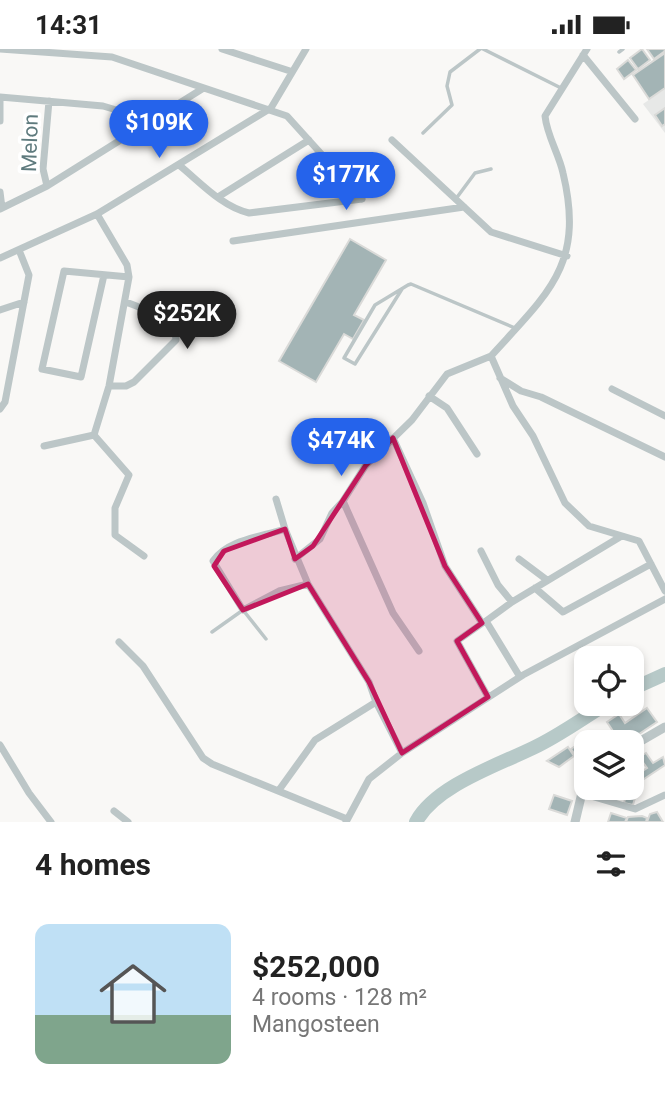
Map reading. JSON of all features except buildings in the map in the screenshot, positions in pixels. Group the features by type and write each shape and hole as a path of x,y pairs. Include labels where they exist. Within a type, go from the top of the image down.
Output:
{"street":[{"path":"0,49 112,57 202,89 271,108 287,115 362,199 261,213 238,211 179,165"},
{"path":"222,49 290,71"},
{"path":"0,258 97,214 271,108 290,71 306,49"},
{"path":"295,559 320,539 332,513 343,502 366,465 412,420 447,374 491,356 550,288 567,256 569,214 563,172 545,116 585,52 635,119"},
{"path":"0,192 1,208 47,186 202,89"},
{"path":"0,121 0,97 103,106 150,120"},
{"name":"Melon","path":"47,186 43,169 49,101"},
{"path":"218,197 309,140"},
{"path":"392,140 491,232 567,256"},
{"path":"233,241 464,207"},
{"path":"94,435 109,386 129,277 127,265 97,214"},
{"path":"0,409 5,403 29,275 19,250"},
{"path":"104,275 81,377 42,369 64,271 129,277"},
{"path":"0,310 24,302"},
{"path":"109,386 126,386 134,382 176,340 176,334 166,321 126,302"},
{"path":"491,356 513,407 533,436 565,503 589,526 639,541 665,591"},
{"path":"499,378 520,391 541,397 665,457"},
{"path":"612,389 665,416"},
{"path":"429,396 447,408 477,454"},
{"path":"44,446 94,435"},
{"path":"94,435 129,475 115,508 115,535 144,556"},
{"path":"393,438 422,503 445,566 520,677"},
{"path":"276,499 295,559 369,682 402,753"},
{"path":"343,502 393,613 419,651"},
{"path":"285,529 249,538 214,559 214,566 243,610 279,591 308,584"},
{"path":"488,697 457,641 512,602 621,536"},
{"path":"481,551 498,585 512,602"},
{"path":"519,559 547,580"},
{"path":"535,588 563,612 651,564"},
{"path":"118,642 143,666 203,758 347,820 369,779 402,753 520,677 665,599"},
{"path":"279,790 315,740 376,702"},
{"path":"644,740 665,727"},
{"path":"0,745 10,764 51,822"},
{"path":"0,760 10,764"},
{"path":"604,800 635,809 665,795"},
{"path":"575,822 582,800"},
{"path":"114,811 128,822"}],"lane":[{"path":"423,133 452,105 447,86 450,72 482,49 563,89"},
{"path":"455,200 475,173 491,169"},
{"path":"402,289 355,364 344,358 375,305 402,289 414,284 516,328"},
{"path":"212,632 243,610 265,639"}],"highlighted area":[{"path":"393,438 445,566 482,623 457,641 488,697 402,753 369,682 308,584 243,610 214,566 224,551 285,529 295,559 313,546 366,465"}],"shaded area":[{"path":"665,89 665,133 643,104"}],"waterway":[{"path":"644,684 665,674"},
{"path":"416,822 425,809 452,787 543,743 587,716"}]}
